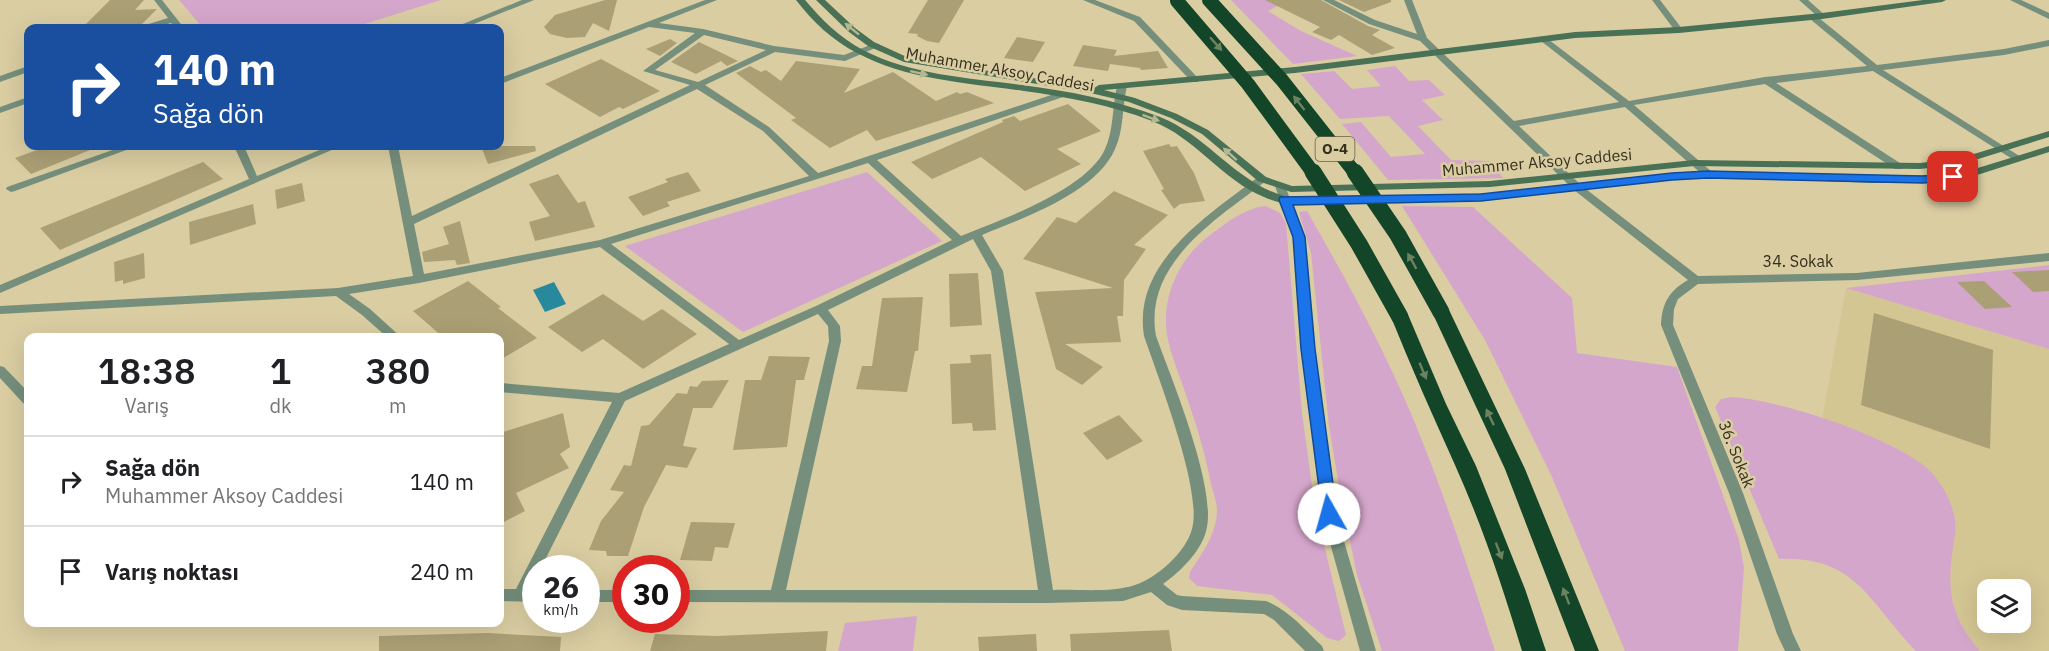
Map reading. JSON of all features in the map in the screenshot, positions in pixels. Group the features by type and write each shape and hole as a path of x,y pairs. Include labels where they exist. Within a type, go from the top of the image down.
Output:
{"highway":[{"name":"O-4","path":"1176,0 1257,96 1305,161 1354,235 1400,317 1436,404 1467,466 1514,589 1534,651"},
{"name":"O-4","path":"1209,0 1277,76 1392,225 1441,312 1515,469 1587,651"}],"main road":[{"name":"Muhammer Aksoy Caddesi","path":"800,0 832,33 861,52 891,65 919,73 1063,94 1119,96"},
{"name":"Muhammer Aksoy Caddesi","path":"820,0 852,30 876,46 907,60 1119,96 1190,123 1205,132 1257,184 1285,200 1298,202 1453,199 1708,174 1941,179 1970,174 2049,149"},
{"path":"1119,96 1195,80 1545,39 1818,17 1942,0"},
{"path":"1063,94 1086,89"},
{"name":"Muhammer Aksoy Caddesi","path":"1257,184 1291,189 1462,186 1694,163 1899,167 1962,160 2049,134"}],"street":[{"path":"158,0 177,24"},
{"path":"467,24 530,0"},
{"path":"504,79 713,0"},
{"path":"1087,0 1137,19 1195,80"},
{"path":"1327,0 1372,22 1423,39 1578,188 1696,280"},
{"path":"1408,0 1423,39"},
{"path":"1656,0 1679,30"},
{"path":"1803,0 1818,17 1876,69 2017,159"},
{"path":"2014,0 2049,16"},
{"path":"158,24 174,19"},
{"path":"648,24 703,32 774,49 845,58 876,46"},
{"path":"703,32 648,71 696,84 766,129 816,177"},
{"path":"1545,39 1627,104 1708,174"},
{"path":"1513,124 1765,80 1876,69 2004,52 2049,43"},
{"path":"409,222 774,49"},
{"path":"0,79 24,70"},
{"path":"1765,80 1899,167"},
{"path":"0,310 338,292 419,279 602,243 816,177 1063,94"},
{"path":"504,387 620,398 820,309 960,240 1051,199 1085,180 1102,163 1113,144 1119,96"},
{"path":"0,110 24,101"},
{"path":"11,189 121,150"},
{"path":"241,150 254,180"},
{"path":"0,290 326,150"},
{"path":"394,150 419,279"},
{"path":"870,159 960,240"},
{"path":"690,596 1047,597 1132,593 1160,579 1185,553 1200,527 1202,512 1194,473 1150,336 1147,322 1150,303 1160,278 1181,243 1257,184"},
{"path":"1280,186 1299,237 1308,349 1329,514 1368,651"},
{"path":"975,233 997,271 1047,597"},
{"path":"602,243 738,345"},
{"name":"34. Sokak","path":"1696,280 1735,277 1805,278 1935,271 2049,257"},
{"name":"36. Sokak","path":"1696,280 1671,298 1667,309 1667,325 1736,493 1793,651"},
{"path":"338,292 390,333"},
{"path":"777,596 837,331 834,323 820,309"},
{"path":"0,370 24,396"},
{"path":"504,595 520,596 620,398"},
{"path":"1152,584 1172,600 1182,603 1266,608 1279,615 1316,651"}],"shaded area":[{"path":"179,0 441,0 365,24 200,24"},
{"path":"1231,0 1289,0 1268,11 1301,31 1357,56 1293,64"},
{"path":"1395,66 1409,81 1429,80 1445,95 1422,100 1443,120 1418,126 1451,160 1491,161 1503,178 1388,180 1342,124 1361,122 1391,157 1425,154 1389,116 1340,119 1301,74 1334,71 1352,89 1381,86 1367,70"},
{"path":"867,172 942,241 743,332 625,246"},
{"path":"1266,206 1280,213 1286,223 1302,413 1315,508 1346,635 1339,641 1327,638 1272,595 1197,586 1189,578 1190,572 1212,535 1217,507 1199,434 1169,344 1166,329 1168,298 1180,269 1198,245 1236,217 1258,207"},
{"path":"1402,206 1473,207 1572,298 1577,353 1677,367 1739,540 1744,568 1738,651 1625,651 1552,477 1485,340"},
{"path":"1307,211 1370,327 1413,417 1453,523 1495,651 1382,651 1357,575 1340,492 1329,426 1311,253 1299,212"},
{"path":"2049,265 2049,349 1846,288"},
{"path":"1846,288 2049,349 2049,651 1980,651 1969,638 1955,612 1949,581 1955,521 1927,468 1889,444 1822,419"},
{"path":"1732,397 1805,412 1862,432 1910,456 1932,473 1948,498 1955,519 1950,582 1954,606 1964,628 1980,651 1916,651 1873,600 1844,574 1827,565 1805,560 1779,559 1715,407 1721,399"},
{"path":"917,616 913,651 838,651 845,623"}],"water":[{"path":"554,282 566,304 545,312 533,290"}],"building":[{"path":"110,0 144,0 135,10 157,9 142,24 86,24"},
{"path":"605,0 617,0 609,31 593,23 585,37 567,38 550,34 544,27 555,15"},
{"path":"928,0 964,0 939,43 927,41 917,36 918,34 908,33"},
{"path":"1265,0 1321,0 1368,26 1380,30 1372,35 1395,48 1372,55 1339,35 1331,40 1312,32 1320,27"},
{"path":"1339,0 1391,0 1391,2 1364,12"},
{"path":"1017,37 1045,42 1033,62 1004,58"},
{"path":"670,39 677,43 660,56 646,49"},
{"path":"699,42 738,61 727,66 721,61 696,74 671,62"},
{"path":"1083,45 1117,50 1114,56 1158,51 1168,68 1141,70 1110,64 1108,71 1073,66"},
{"path":"601,59 660,91 623,109 619,107 600,117 545,84"},
{"path":"796,61 860,69 844,93 893,72 936,101 957,92 960,94 967,92 994,103 876,141 867,130 830,148 791,120 796,118 736,73 750,66 761,72 766,70 781,81"},
{"path":"1068,104 1101,131 1057,149 1081,164 1025,191 981,157 932,179 911,162 1003,122 1002,120 1014,116 1020,121"},
{"path":"1169,144 1171,147 1177,146 1194,173 1205,201 1180,204 1174,209 1161,190 1164,189 1143,151"},
{"path":"504,146 535,146 536,151 488,164 483,150 504,150"},
{"path":"37,150 90,150 31,174 15,158"},
{"path":"203,162 223,179 60,250 40,228"},
{"path":"688,172 701,191 667,202 670,206 643,216 628,197 668,182 665,179"},
{"path":"558,174 578,203 585,201 595,227 535,241 529,222 550,216 529,184"},
{"path":"302,183 305,201 277,209 275,190"},
{"path":"1114,191 1168,215 1134,245 1146,249 1124,280 1123,316 1117,316 1121,342 1065,344 1103,367 1082,385 1056,369 1035,292 1113,288 1023,259 1057,217 1076,223"},
{"path":"253,204 256,224 190,245 189,222"},
{"path":"460,221 470,263 457,265 455,260 424,262 422,252 449,244 443,227"},
{"path":"144,253 145,278 123,284 123,280 115,282 114,262"},
{"path":"2049,270 2049,291 2033,292 2012,272"},
{"path":"978,273 982,325 950,327 949,274"},
{"path":"468,281 537,338 504,358 504,333 438,333 413,311"},
{"path":"1984,281 2012,307 1985,309 1957,282"},
{"path":"603,294 643,321 662,309 697,334 643,369 603,339 582,352 548,327"},
{"path":"923,297 918,351 915,351 907,392 856,389 862,366 872,366 882,298"},
{"path":"1874,313 1993,350 1990,449 1861,405"},
{"path":"991,354 996,430 973,431 972,423 952,424 950,364 971,363 970,355"},
{"path":"769,356 810,357 804,380 796,380 787,447 733,450 745,380 761,380"},
{"path":"729,380 712,408 693,408 683,446 697,448 687,468 666,465 644,507 628,555 607,556 606,551 589,550 601,521 624,492 610,490 624,465 631,466 641,426 649,425 677,393 687,394 690,386 697,387 702,381"},
{"path":"563,413 570,447 560,454 569,468 516,493 525,511 504,522 504,432"},
{"path":"1119,415 1143,441 1107,460 1083,433"},
{"path":"691,522 735,523 728,548 715,547 712,561 690,560 690,555 681,555"},
{"path":"1169,630 1172,651 1071,651 1070,634"},
{"path":"828,631 826,651 650,651 655,634 717,636"},
{"path":"487,633 561,637 560,651 379,651 379,636"},
{"path":"1036,634 1037,651 979,651 978,637"}],"route":[{"path":"1329,514 1308,349 1299,237 1285,200 1298,202 1481,198 1708,174 1922,180 1953,177"}]}
